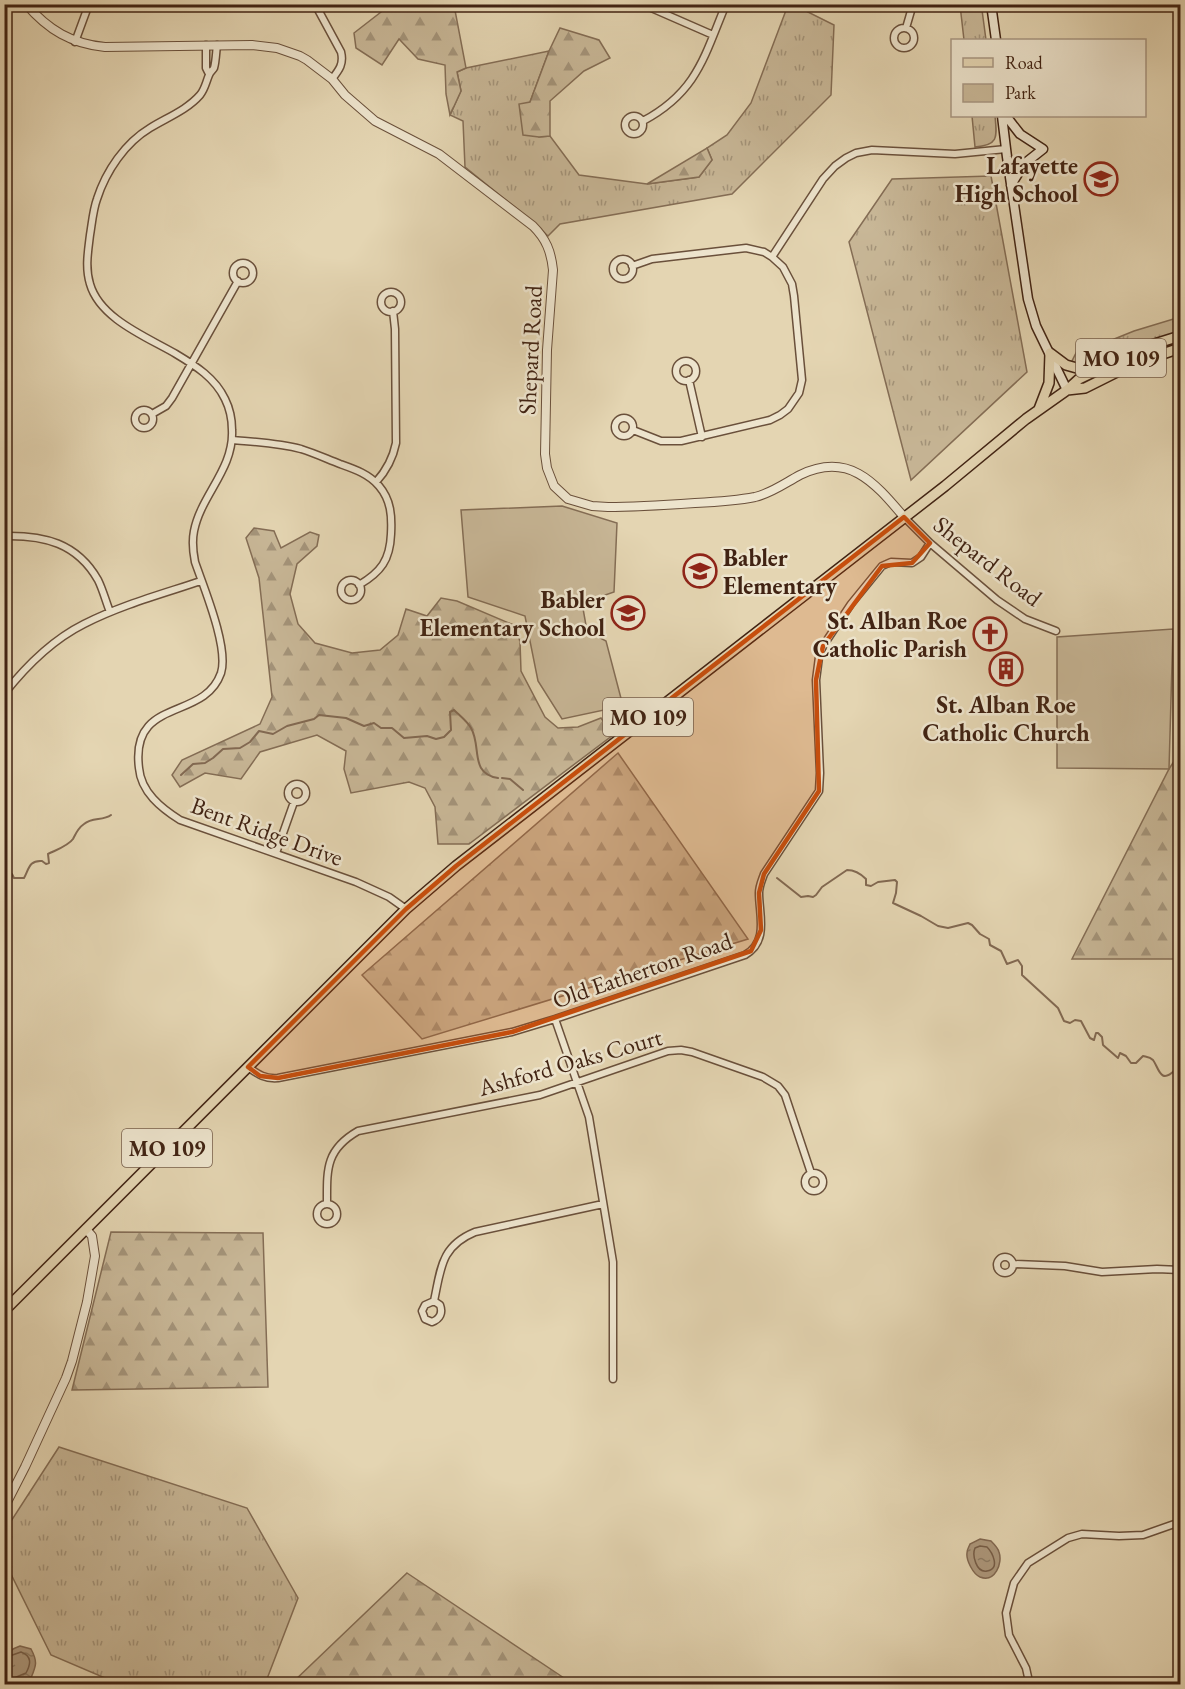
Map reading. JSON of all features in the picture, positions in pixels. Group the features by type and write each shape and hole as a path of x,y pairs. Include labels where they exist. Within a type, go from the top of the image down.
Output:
{"main road":[{"path":"991,4 996,39"},
{"path":"1004,117 1006,149 1028,299 1036,326 1068,390"},
{"path":"1005,117 1020,134 1043,149 1024,164 1011,185"},
{"name":"MO 109","path":"4,1311 406,909 456,866 945,486 1039,409 1068,390 1079,379 1148,346 1180,336"},
{"name":"MO 109","path":"1068,390 1085,388 1131,365 1180,348"},
{"path":"1050,353 1066,365 1091,372"},
{"path":"1039,409 1049,382 1050,353"}],"street":[{"name":"Shepard Road","path":"26,4 60,35 75,42 105,47 252,45 288,52 308,60 332,79 375,121 418,142 458,168 533,226 548,245 553,270 547,350 545,454 551,480 559,492 568,499 592,506 608,507 738,500 756,497 823,467 858,472 869,479 930,543 985,590 1025,619 1056,631"},
{"path":"75,42 89,4"},
{"path":"315,4 343,59 332,79"},
{"path":"642,4 713,35"},
{"path":"643,121 670,104 685,89 697,71 726,4"},
{"path":"906,28 913,4"},
{"path":"206,45 206,68 209,74"},
{"name":"Bent Ridge Drive","path":"218,45 214,69 209,74 207,83 199,96 186,107 142,133 124,150 110,169 96,203 87,254 87,273 93,293 113,318 210,377 227,402 232,419 233,440 230,455 193,532 193,552 223,654 220,674 214,686 205,696 196,702 168,711 148,727 141,738 138,750 140,776 155,801 180,820 372,888 406,909"},
{"path":"771,257 823,179 835,166 856,153 872,150 955,154 1006,149"},
{"path":"632,266 652,259 739,249 755,250 771,257 783,267 792,284 802,373 799,393 788,409 776,418 681,441 661,441 633,430"},
{"path":"152,414 166,406 238,281"},
{"path":"376,482 393,456 396,443 393,311"},
{"path":"689,380 702,437"},
{"path":"233,440 270,443 303,450 364,473 376,482 388,499 391,508 390,544 386,558 374,577 359,585"},
{"path":"4,536 48,539 71,550 81,558 99,582 110,612"},
{"name":"Old Eatherton Road","path":"249,1067 267,1079 278,1078 512,1032 745,955 751,951 756,945 761,930 759,893 764,874 819,791 816,680 823,646 851,604 882,567 891,562 912,562 921,557 930,543"},
{"path":"4,694 42,652 82,624 201,581"},
{"path":"276,853 294,802"},
{"path":"555,1019 590,1117 613,1262 614,1379"},
{"name":"Ashford Oaks Court","path":"327,1204 327,1173 332,1156 343,1141 358,1131 540,1095 668,1052 681,1050 763,1077 778,1086 785,1095 811,1173"},
{"path":"434,1301 445,1256 450,1248 464,1236 603,1204"},
{"path":"4,1508 72,1362 87,1302 95,1256 92,1236 86,1229"},
{"path":"1014,1264 1065,1266 1102,1272 1180,1270"},
{"path":"1026,1684 1028,1677 1026,1668 1009,1635 1006,1613 1014,1583 1028,1563 1068,1538 1082,1534 1143,1535 1180,1522"},
{"path":"4,1583 6,1587 4,1599"}],"highlighted area":[{"path":"904,517 930,543 912,563 882,566 823,646 816,680 819,791 764,874 759,893 761,930 751,951 512,1032 278,1078 260,1076 248,1067 406,909 456,866"}],"green space":[{"path":"379,5 454,5 466,68 457,72 461,91 450,115 446,94 445,65 418,59 399,39 382,65 356,48 354,33 381,12"},
{"path":"788,5 794,5 834,25 831,95 732,194 560,224 548,236 465,167 463,121 450,115 461,91 457,72 466,68 549,51 530,102 539,137 550,136 579,175 647,184 699,177 712,160 707,148 727,135 751,103"},
{"path":"960,5 978,5 982,10 986,39 964,39"},
{"path":"560,28 599,40 610,58 584,71 550,101 550,136 523,135 519,104 530,102"},
{"path":"972,117 995,117 995,139 989,144 975,147"},
{"path":"707,148 712,160 699,177 647,184"},
{"path":"991,176 1027,372 911,480 849,242 892,179"},
{"path":"1180,317 1180,333 1161,337 1087,363 1071,363 1077,351 1087,350 1134,331"},
{"path":"562,506 617,523 614,592 582,603 587,631 606,641 623,706 562,719 538,681 525,616 468,597 461,510"},
{"path":"254,528 274,531 281,548 310,532 319,535 317,546 297,564 290,594 298,624 315,643 352,653 380,650 398,635 406,609 427,616 441,598 457,601 516,626 520,642 521,671 545,717 558,728 578,727 601,718 613,735 469,844 438,844 435,807 425,788 409,782 351,793 344,769 346,751 317,735 260,752 241,779 205,773 180,787 172,775 182,760 260,724 272,697 259,578 246,538"},
{"path":"1173,629 1169,769 1057,768 1057,637"},
{"path":"1180,752 1180,959 1072,959 1169,769"},
{"path":"618,753 748,939 422,1039 362,975"},
{"path":"111,1232 263,1233 268,1387 72,1390"},
{"path":"59,1447 247,1508 298,1598 265,1684 119,1684 51,1655 5,1562 4,1532"},
{"path":"407,1573 570,1682 565,1684 291,1684"}],"water":[{"path":"980,1539 991,1541 998,1549 1000,1556 997,1571 994,1575 985,1578 975,1573 967,1556 970,1544"},
{"path":"20,1646 31,1649 36,1664 31,1678 20,1682 9,1682 5,1678 5,1658 10,1651"}],"waterway":[{"path":"181,775 193,764 205,763 223,749 240,748 250,742 259,731 273,734 287,726 314,719 319,715 346,718 364,726 374,723 381,728 392,728 404,738 427,736 436,739 444,737 451,730 450,712 454,710 471,728 483,771 498,778"},
{"path":"502,778 510,779 523,790"},
{"path":"4,875 12,874 14,878 24,878 34,862 49,863 48,854 71,841 84,824 90,820 111,815"},
{"path":"777,878 801,897 813,897 822,887 847,870 862,875 866,879 866,885 871,886 878,882 895,880 897,882 893,903 938,926 948,928 968,923 972,925 980,934 989,939 990,945 1001,951 1007,964 1018,960 1022,966 1022,975 1058,1008 1064,1021 1070,1023 1075,1020 1081,1021 1090,1038 1094,1040 1098,1033 1102,1037 1103,1045 1118,1058 1120,1053 1126,1056 1131,1063 1136,1063 1143,1056 1148,1057 1153,1060 1163,1076 1175,1070 1180,1078"}],"place":[{"name":"Lafayette High School","path":"1101,179"},
{"name":"Babler Elementary","path":"700,571"},
{"name":"Babler Elementary School","path":"628,613"},
{"name":"St. Alban Roe Catholic Parish","path":"990,634"},
{"name":"St. Alban Roe Catholic Church","path":"1006,669"}]}
